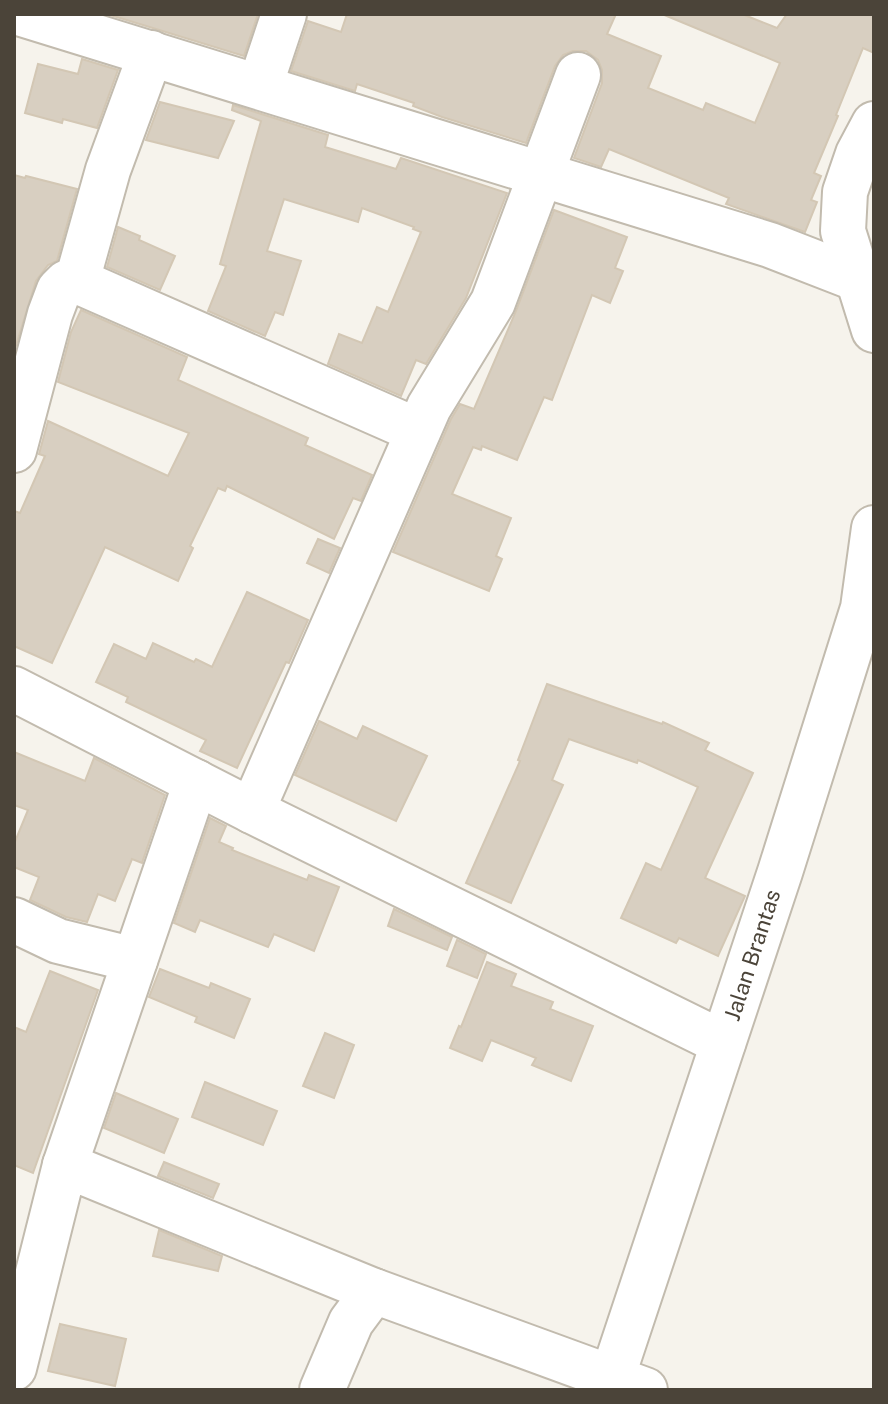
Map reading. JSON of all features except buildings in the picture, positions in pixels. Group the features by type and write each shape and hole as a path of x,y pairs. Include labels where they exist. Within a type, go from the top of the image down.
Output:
{"street":[{"path":"22,14 770,245 860,280"},
{"path":"260,86 284,14"},
{"path":"77,281 108,170 151,53"},
{"path":"252,811 429,407 493,302 578,75"},
{"path":"874,124 858,154 845,192 843,231 874,330"},
{"path":"14,450 50,314 59,290 66,283 77,281 418,431"},
{"name":"Jalan Brantas","path":"629,1384 723,1043 863,608 874,528"},
{"path":"14,689 252,811 723,1043"},
{"path":"14,1368 65,1165 196,782"},
{"path":"14,920 58,941 135,960"},
{"path":"65,1165 374,1291 629,1384"},
{"path":"322,1390 351,1322 374,1291"}]}
